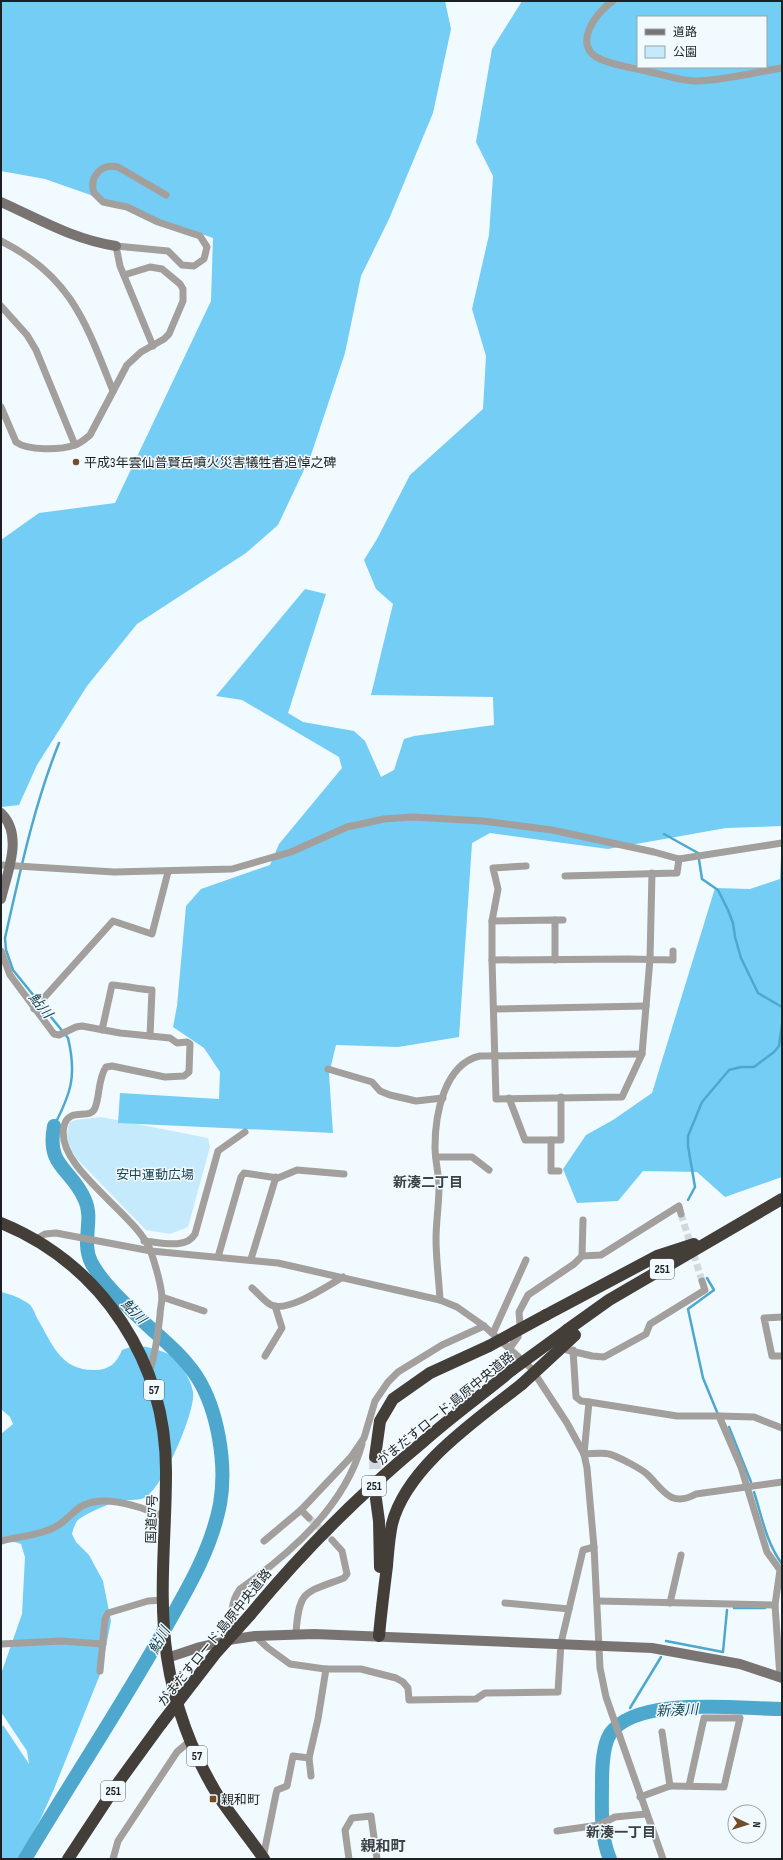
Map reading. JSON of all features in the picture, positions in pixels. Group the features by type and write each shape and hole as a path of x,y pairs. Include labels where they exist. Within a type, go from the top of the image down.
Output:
{"highway":[{"name":"がまだすロード;島原中央道路","path":"68,1859 118,1783 161,1724 216,1654 284,1574 376,1484 423,1441 512,1370 571,1332 609,1300 782,1199"},
{"name":"国道57号","path":"1,1223 36,1239 77,1270 113,1309 130,1334 149,1375 157,1399 166,1451 163,1623 167,1658 176,1696 191,1740 204,1771 218,1795 264,1858"},
{"path":"375,1456 380,1422 393,1399 430,1373 489,1346 657,1256 714,1238"},
{"path":"379,1636 392,1524 409,1487 424,1468 446,1446 522,1384 571,1332"},
{"path":"376,1499 380,1554 381,1618"}],"street":[{"path":"613,1 596,16 588,30 587,42 590,52 599,59 664,75 676,80 696,81 782,68"},
{"path":"1,202 74,236 96,243 168,251 178,262 187,266 194,266 204,259 206,246 200,236 158,222 127,207 103,202 94,193 93,181 95,175 102,168 112,166 118,167 166,194"},
{"path":"1,241 29,257 57,282 69,296 89,332 112,391"},
{"path":"116,246 117,258 153,346"},
{"path":"1,407 16,442 21,446 33,448 75,445 83,441 95,427 112,391 127,365 141,352 164,339 173,328 183,301 183,289 180,284 162,269 150,267 124,275"},
{"path":"1,306 27,334 36,350 75,445"},
{"path":"1,813 8,822 13,834 9,865 1,900"},
{"path":"9,865 114,872 168,872 232,869 291,852 347,827 384,819 413,817 483,821 552,830 654,852 679,859 782,843"},
{"path":"565,876 677,873 679,859"},
{"path":"526,866 493,868 498,889 492,921 496,1098 622,1097 642,1054 650,959 652,873"},
{"path":"38,1006 113,921 152,934 168,872"},
{"path":"555,920 555,960"},
{"path":"492,921 564,920"},
{"path":"1,951 10,976 38,1006 54,1034 59,1036 79,1026 170,1038 177,1043 190,1043 188,1074 184,1076 165,1077 109,1066 104,1070 95,1109 89,1114 76,1114 68,1118 64,1127 63,1135 64,1143 71,1159 144,1241 151,1251 162,1297 154,1359 149,1375"},
{"path":"492,960 673,960 673,951"},
{"path":"1,974 10,976"},
{"path":"102,1030 112,985 131,989 152,990 150,1036"},
{"path":"494,1009 646,1006"},
{"path":"440,1300 436,1239 439,1176 435,1135 443,1098 449,1082 462,1063 471,1058 495,1055 642,1054"},
{"path":"328,1070 348,1074 372,1082 380,1091 390,1095 416,1101 443,1098"},
{"path":"509,1098 525,1140 561,1140 561,1098"},
{"path":"144,1241 184,1244 191,1240 195,1234 218,1151 245,1132"},
{"path":"551,1140 551,1171 559,1171"},
{"path":"436,1157 472,1157 489,1170"},
{"path":"218,1256 242,1174 246,1172 276,1178 297,1170 344,1174"},
{"path":"250,1259 276,1178"},
{"path":"510,1348 518,1337 520,1324 519,1312 528,1295 574,1264 582,1256 601,1255 679,1206 681,1214"},
{"path":"582,1256 583,1220"},
{"path":"36,1239 50,1232 151,1251 250,1259 278,1263 343,1277 440,1300 457,1306 510,1348 530,1368 567,1423 584,1454 587,1468 594,1547 598,1601 600,1668 614,1725 663,1859"},
{"path":"493,1334 526,1260"},
{"path":"252,1288 271,1305 276,1306 294,1303 314,1294 343,1277"},
{"path":"530,1368 546,1354 557,1348 573,1350 598,1357 609,1355 646,1334 650,1324 705,1290 702,1281"},
{"path":"162,1297 204,1311"},
{"path":"265,1356 282,1328 276,1306"},
{"path":"782,1316 764,1318 772,1356 782,1356"},
{"path":"235,1639 231,1607 234,1597 240,1590 294,1546 339,1497 357,1464 375,1401 388,1382 398,1372 442,1345 484,1326"},
{"path":"573,1350 576,1397 581,1401 677,1416 754,1416 782,1428"},
{"path":"584,1454 589,1402"},
{"path":"167,1658 200,1647 235,1639 296,1633 599,1644 652,1648 740,1664 781,1678 774,1605 780,1570 768,1552 733,1445 719,1416"},
{"path":"264,1541 301,1510 351,1457 364,1438"},
{"path":"584,1454 609,1454 646,1474 668,1496 675,1499 696,1494 782,1482"},
{"path":"1,1541 53,1528 63,1523 83,1505 92,1502 103,1501 136,1505 165,1517"},
{"path":"301,1510 309,1518"},
{"path":"296,1633 298,1611 306,1594 312,1590 344,1578 347,1574 342,1551 332,1540"},
{"path":"255,1636 268,1648 290,1664 326,1669 361,1669 396,1678 404,1682 408,1688 409,1700 476,1699 485,1693 558,1692 561,1643 583,1550 594,1547"},
{"path":"670,1603 681,1555"},
{"path":"100,1671 108,1613 148,1601 163,1600"},
{"path":"598,1601 774,1605"},
{"path":"505,1603 569,1609"},
{"path":"1,1644 61,1641 103,1644"},
{"path":"311,1776 309,1758 318,1719 326,1669"},
{"path":"640,1797 670,1786 724,1787 740,1718 704,1718 689,1786"},
{"path":"662,1732 670,1786"},
{"path":"112,1859 118,1841 176,1752 191,1740"},
{"path":"264,1858 277,1790 286,1786 293,1756 309,1758"},
{"path":"557,1831 603,1824 616,1817 646,1814"},
{"path":"349,1859 345,1830 352,1818 371,1816 377,1859"}],"green space":[{"name":"安中運動広場","path":"101,1117 208,1138 210,1147 188,1227 170,1234 146,1230 78,1160 68,1142 67,1133 70,1122"}],"shaded area":[{"path":"1,1 445,1 451,29 433,113 389,219 361,276 345,353 311,455 278,525 246,553 137,624 87,686 37,765 19,805 1,807 1,540 39,513 115,503 211,301 213,238 45,179 1,171"},
{"path":"522,1 782,1 782,826 726,828 608,849 490,833 472,843 459,1037 398,1047 336,1045 329,1074 333,1133 118,1123 120,1093 219,1099 220,1072 204,1048 173,1027 177,1006 186,906 201,889 270,865 279,844 342,768 339,757 242,700 216,696 305,589 326,594 288,713 303,722 354,731 365,741 381,777 394,770 404,739 414,736 494,725 493,697 371,695 393,604 376,589 364,560 377,539 410,475 483,409 486,356 472,309 489,235 493,176 476,142 492,49"},
{"path":"782,831 782,1177 725,1197 697,1172 643,1171 618,1201 577,1203 563,1169 586,1135 613,1120 652,1093 715,888 750,889 780,879"},
{"path":"1,1292 19,1298 30,1305 58,1354 73,1366 83,1369 100,1370 112,1365 118,1359 122,1350 139,1346 149,1348 166,1353 175,1359 187,1375 193,1392 192,1402 184,1432 160,1481 151,1492 141,1499 119,1501 98,1509 77,1521 74,1527 72,1534 76,1542 89,1555 103,1581 111,1621 101,1672 54,1789 41,1818 19,1859 1,1859 1,1729 3,1725 29,1764 27,1751 1,1712 1,1674 22,1614 25,1557 21,1544 1,1538 1,1434 13,1424 10,1417 1,1409"}],"waterway":[{"name":"鮎川","path":"54,1126 65,1104 71,1084 72,1063 68,1038 13,970 6,950 5,938 35,815 42,790 59,743"},
{"path":"664,834 698,853 702,879 718,890 728,910 733,923 741,958 758,993 782,1007"},
{"path":"688,1200 695,1187 688,1146 688,1136 702,1102 729,1070 741,1067 754,1067 774,1052 779,1046 782,1024"},
{"name":"鮎川","path":"25,1859 127,1694 195,1574 216,1522 222,1489 219,1438 215,1421 204,1390 197,1377 186,1363 116,1295 91,1262 87,1246 88,1215 85,1200 80,1189 57,1159 54,1151 54,1126"},
{"path":"707,1278 714,1290 688,1309 703,1378 717,1412"},
{"path":"729,1427 751,1482"},
{"path":"754,1492 768,1538 782,1564"},
{"path":"734,1608 765,1608"},
{"path":"666,1641 723,1652 727,1610"},
{"path":"630,1708 661,1657"},
{"name":"新湊川","path":"610,1859 602,1822 603,1759 607,1739 610,1734 623,1722 642,1714 665,1709 690,1707 782,1709"},
{"name":"新湊川","path":"622,1723 624,1719"}],"tunnel":[{"path":"681,1214 702,1281"},
{"path":"375,1457 376,1499"},
{"path":"309,1518 332,1540"}],"place":[{"name":"平成3年雲仙普賢岳噴火災害犠牲者追悼之碑","path":"76,462"},
{"name":"親和町","path":"213,1799"}],"district":[{"name":"新湊二丁目","path":"428,1182"},
{"name":"新湊一丁目","path":"621,1832"},
{"name":"親和町","path":"383,1846"}]}
